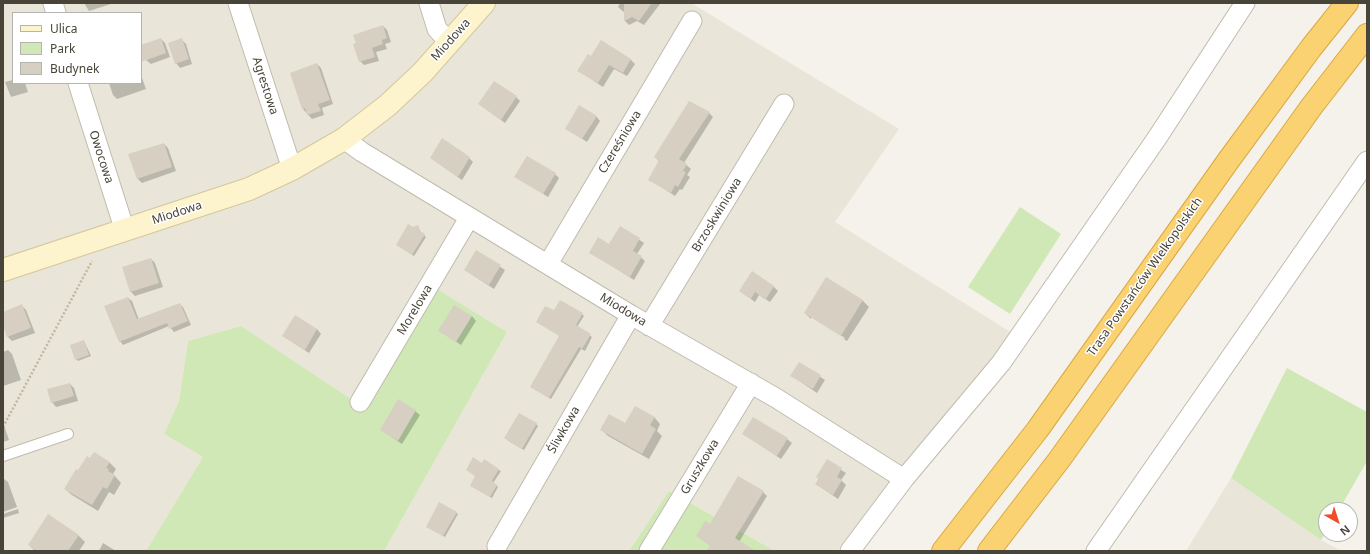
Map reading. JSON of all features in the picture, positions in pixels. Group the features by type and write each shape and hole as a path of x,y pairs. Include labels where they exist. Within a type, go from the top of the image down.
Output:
{"highway":[{"name":"Trasa Powstańców Wielkopolskich","path":"943,551 1038,430 1228,161 1311,48 1347,3"},
{"path":"989,551 1059,460 1312,106 1367,35"}],"main road":[{"name":"Miodowa","path":"3,270 249,189 292,169 344,139 388,105 423,72 484,3"}],"street":[{"name":"Agrestowa","path":"238,3 292,169"},
{"path":"429,3 437,29 449,42"},
{"path":"850,551 904,479 1001,362 1157,138 1245,3"},
{"name":"Czereśniowa","path":"548,264 692,21"},
{"name":"Owocowa","path":"78,84 125,230"},
{"name":"Brzoskwiniowa","path":"650,326 784,104"},
{"name":"Miodowa","path":"344,139 362,152 469,218 631,315 751,383 904,479"},
{"path":"1096,551 1367,161"},
{"name":"Morelowa","path":"360,402 469,218"},
{"name":"Śliwkowa","path":"497,546 631,315"},
{"name":"Gruszkowa","path":"649,551 751,383"}],"lane":[{"path":"3,456 68,434"}],"shaded area":[{"path":"3,3 691,3 899,129 835,222 1012,333 837,551 775,551 669,491 629,551 384,551 507,332 421,279 351,399 241,326 188,341 179,401 164,434 203,457 146,551 3,551"},
{"path":"1231,478 1318,538 1318,542 1325,542 1341,551 1186,551"}],"green space":[{"path":"1020,207 1061,234 1010,314 968,287"},
{"path":"421,279 507,332 384,551 146,551 203,457 164,434 179,401 188,341 241,326 351,399"},
{"path":"1287,368 1367,412 1367,461 1344,502 1318,502 1318,538 1231,478"},
{"path":"669,491 775,551 629,551"}],"building":[{"path":"624,3 652,3 639,21 632,17 624,21"},
{"path":"383,25 387,38 382,40 383,44 372,48 375,57 359,62 353,44 356,43 353,35"},
{"path":"161,38 166,53 142,62 142,45"},
{"path":"182,38 189,59 175,64 168,43"},
{"path":"601,40 631,59 623,73 609,65 598,83 577,71 588,54 591,56"},
{"path":"317,63 330,100 318,104 321,111 307,115 305,108 302,109 290,73"},
{"path":"494,81 517,96 501,120 478,104"},
{"path":"689,101 710,112 679,159 687,164 683,171 686,172 678,187 675,185 671,193 648,180 659,160 654,157"},
{"path":"579,105 597,116 582,139 565,129"},
{"path":"442,138 470,157 458,177 430,158"},
{"path":"164,143 172,167 137,179 128,154"},
{"path":"527,156 556,173 543,194 514,177"},
{"path":"408,224 413,227 418,225 420,231 425,234 412,255 396,245"},
{"path":"620,226 640,238 633,251 642,256 630,277 589,253 598,237 609,244"},
{"path":"476,250 501,265 489,285 464,270"},
{"path":"151,258 159,283 130,292 122,267"},
{"path":"752,271 774,286 766,299 755,292 751,299 739,291"},
{"path":"826,277 863,300 841,336 804,313"},
{"path":"128,297 137,319 180,303 188,321 169,329 167,323 119,342 104,306"},
{"path":"560,300 583,313 576,325 591,334 582,349 579,347 549,398 530,387 559,336 536,322 545,306 554,310"},
{"path":"22,304 31,328 7,337 3,326 3,312"},
{"path":"454,305 472,316 456,342 438,331"},
{"path":"295,315 317,329 305,350 282,336"},
{"path":"84,340 89,355 75,360 70,345"},
{"path":"799,362 821,375 813,389 790,376"},
{"path":"70,383 74,396 51,403 47,389"},
{"path":"398,399 416,410 398,441 380,430"},
{"path":"635,406 655,417 650,425 656,429 642,454 600,430 609,414 625,423"},
{"path":"519,413 537,423 522,449 504,438"},
{"path":"753,417 788,438 777,456 742,434"},
{"path":"94,452 110,462 106,468 115,475 107,489 103,487 92,505 64,489 76,469 78,470 87,456 90,458"},
{"path":"473,457 482,463 484,459 499,469 492,481 497,485 490,497 470,486 475,476 466,470"},
{"path":"827,459 842,468 837,477 842,480 833,495 815,484 819,479 816,477"},
{"path":"738,476 764,491 735,538 756,551 707,551 710,545 696,536 705,521 710,524"},
{"path":"439,502 457,512 443,536 426,527"},
{"path":"48,514 79,535 68,551 37,551 28,545"}]}
